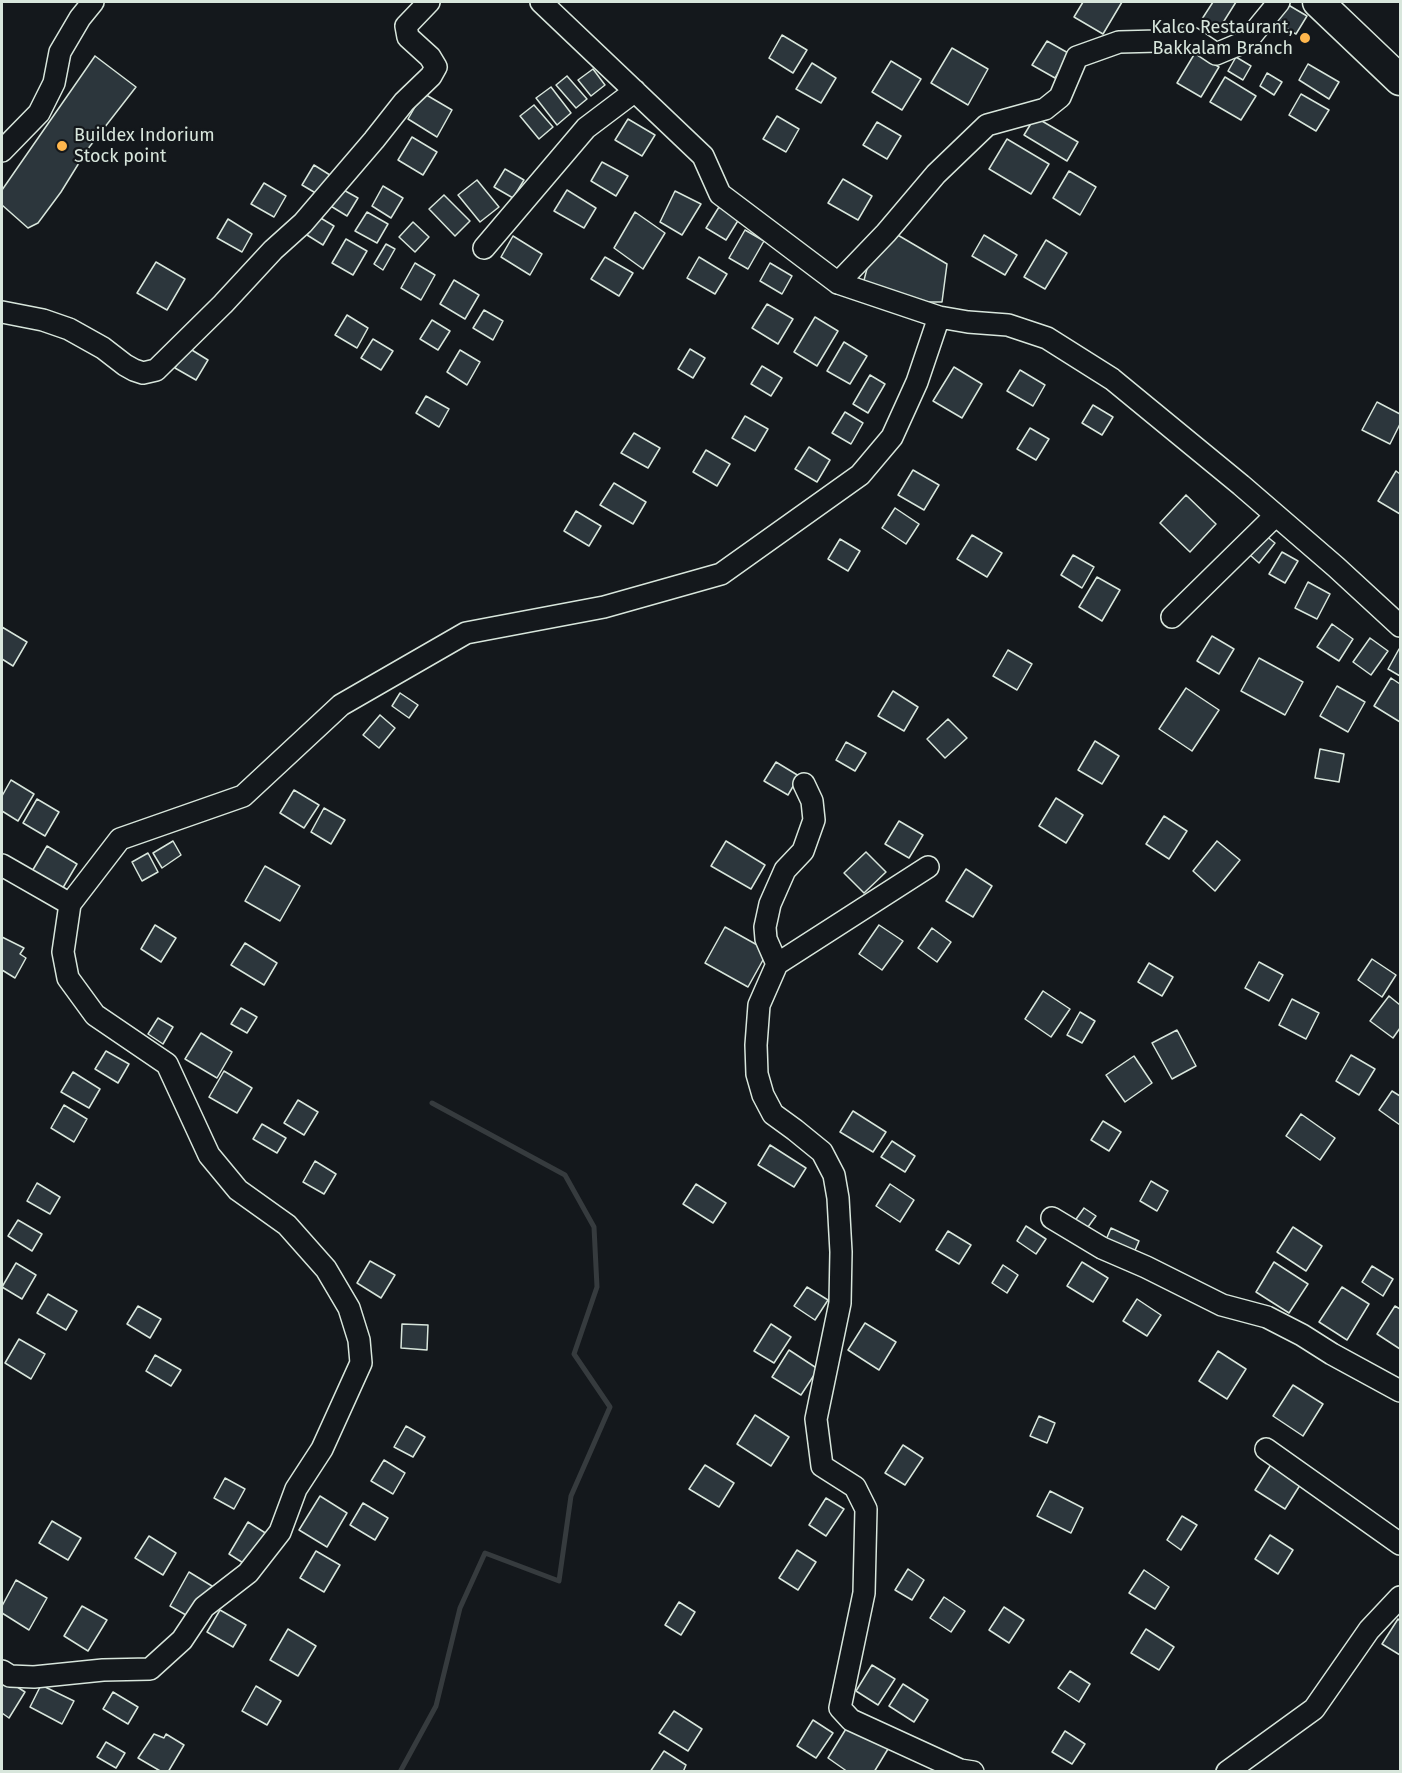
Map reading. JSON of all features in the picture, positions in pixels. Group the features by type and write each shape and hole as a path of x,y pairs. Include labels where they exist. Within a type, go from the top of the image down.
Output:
{"highway":[{"path":"1318,2 1401,80"}],"street":[{"path":"2,152 39,113 54,83 60,52 80,18 93,2"},
{"path":"2,312 43,320 69,329 103,348 134,370 143,373 156,370 223,304 273,250 303,223 404,102 431,76 436,67 430,57 408,37 406,26 429,2"},
{"path":"541,2 703,156 720,195 838,283 939,317 1008,325 1047,338 1112,379 1241,485 1401,626"},
{"path":"838,283 886,233 936,174 987,125 1045,109 1060,97 1077,57 1119,42 1192,38 1216,54 1246,41 1279,2"},
{"path":"484,248 586,128 635,91"},
{"path":"2,1671 10,1676 34,1677 103,1670 150,1669 182,1640 204,1607 248,1573 280,1532 296,1489 322,1449 362,1363 359,1340 349,1308 326,1269 287,1225 238,1190 209,1155 167,1064 95,1015 69,978 63,952 70,904 120,839 243,796 341,705 466,633 604,607 721,574 860,475 892,437 917,382 939,317"},
{"path":"1172,617 1275,516"},
{"path":"777,964 766,939 765,927 770,904 785,870 802,851 814,820 812,801 804,784"},
{"path":"2,865 70,904"},
{"path":"928,867 777,964 759,1005 756,1045 757,1074 763,1095 773,1114 822,1152 834,1175 838,1198 841,1252 840,1303 816,1419 822,1466 855,1487 866,1509 864,1593 840,1707 851,1720 960,1770 974,1772"},
{"path":"1052,1218 1102,1248 1222,1305 1267,1317 1401,1391"},
{"path":"1266,1449 1401,1544"},
{"path":"1227,1772 1314,1709 1369,1630 1401,1598"}],"building":[{"path":"1083,2 1122,2 1103,34 1074,17"},
{"path":"1213,2 1236,2 1219,29 1202,19"},
{"path":"1285,3 1307,16 1296,34 1274,21"},
{"path":"782,35 807,50 793,73 769,58"},
{"path":"1047,41 1070,54 1055,78 1032,65"},
{"path":"952,48 988,69 968,105 931,83"},
{"path":"1195,53 1219,67 1201,97 1177,83"},
{"name":"Buildex Indorium Stock point","path":"95,56 136,87 87,150 61,192 38,223 28,228 2,205 2,190"},
{"path":"1236,57 1251,66 1243,80 1228,71"},
{"path":"891,61 921,79 902,110 872,92"},
{"path":"812,63 836,78 821,103 796,89"},
{"path":"1308,64 1339,82 1329,99 1299,80"},
{"path":"593,69 605,85 591,96 578,80"},
{"path":"1267,73 1282,82 1274,95 1260,86"},
{"path":"567,76 587,99 576,108 556,85"},
{"path":"1225,77 1256,96 1241,120 1210,102"},
{"path":"551,87 571,113 557,125 536,98"},
{"path":"423,93 452,110 437,137 408,119"},
{"path":"1301,94 1329,110 1316,131 1289,115"},
{"path":"534,105 553,127 539,139 520,116"},
{"path":"777,116 799,129 786,152 763,139"},
{"path":"1035,117 1078,142 1067,161 1024,135"},
{"path":"628,119 655,135 642,156 615,140"},
{"path":"877,122 901,136 887,159 863,145"},
{"path":"412,137 437,152 423,175 398,160"},
{"path":"1007,139 1049,164 1031,194 989,169"},
{"path":"602,162 628,176 616,196 591,181"},
{"path":"314,165 330,175 319,195 302,185"},
{"path":"505,169 524,180 513,198 494,187"},
{"path":"1069,171 1096,187 1080,215 1053,198"},
{"path":"843,179 872,196 858,220 828,203"},
{"path":"477,180 499,207 480,222 458,195"},
{"path":"264,183 286,196 274,217 251,204"},
{"path":"383,186 403,198 391,218 372,206"},
{"path":"340,188 358,198 347,216 329,205"},
{"path":"567,190 596,208 584,228 554,211"},
{"path":"675,191 701,204 682,235 660,222"},
{"path":"444,195 470,221 455,236 429,209"},
{"path":"719,207 739,219 726,240 706,228"},
{"path":"367,212 388,224 377,243 355,231"},
{"path":"635,212 665,233 643,269 614,248"},
{"path":"319,217 334,226 323,245 307,235"},
{"path":"228,219 252,234 242,252 217,238"},
{"path":"413,222 429,237 415,252 399,237"},
{"path":"745,230 764,241 748,269 729,258"},
{"path":"896,234 947,264 942,302 914,302 863,284 869,261"},
{"path":"984,235 1017,255 1005,275 972,256"},
{"path":"513,236 542,254 530,275 501,257"},
{"path":"346,239 367,251 353,275 332,263"},
{"path":"1046,240 1067,253 1045,289 1024,277"},
{"path":"386,244 395,249 383,270 374,264"},
{"path":"605,257 633,273 619,296 591,279"},
{"path":"699,257 727,274 715,294 687,278"},
{"path":"156,262 185,279 167,310 137,293"},
{"path":"415,263 435,275 421,300 401,288"},
{"path":"770,263 792,276 782,294 760,281"},
{"path":"454,280 479,295 465,319 440,304"},
{"path":"767,304 793,319 778,344 752,328"},
{"path":"484,310 503,321 493,340 473,328"},
{"path":"347,315 368,328 357,348 335,335"},
{"path":"815,317 838,331 817,366 794,352"},
{"path":"432,320 450,331 438,350 420,339"},
{"path":"373,339 393,351 381,370 361,358"},
{"path":"844,342 867,356 850,384 827,371"},
{"path":"187,347 208,360 196,380 175,368"},
{"path":"690,349 705,358 693,378 678,369"},
{"path":"460,350 480,362 467,385 447,372"},
{"path":"762,366 782,378 771,396 751,384"},
{"path":"954,367 982,384 962,418 933,401"},
{"path":"1020,370 1045,385 1033,406 1007,391"},
{"path":"870,375 885,384 868,413 853,404"},
{"path":"426,396 449,409 439,427 416,413"},
{"path":"1377,402 1400,414 1400,424 1390,444 1362,430"},
{"path":"1093,405 1113,417 1102,435 1082,423"},
{"path":"845,412 863,423 851,444 832,433"},
{"path":"745,416 768,429 755,451 732,438"},
{"path":"1030,428 1049,439 1036,460 1017,449"},
{"path":"634,433 660,448 648,468 621,453"},
{"path":"809,447 830,460 817,482 795,469"},
{"path":"706,450 730,464 717,486 693,472"},
{"path":"913,470 939,485 924,510 898,495"},
{"path":"1396,471 1400,474 1400,514 1378,501"},
{"path":"614,483 646,502 633,524 600,505"},
{"path":"1186,495 1216,524 1190,552 1160,523"},
{"path":"895,508 919,524 906,544 882,528"},
{"path":"576,511 601,526 589,546 564,531"},
{"path":"972,535 1002,553 987,577 957,559"},
{"path":"1265,535 1275,543 1259,563 1250,555"},
{"path":"840,539 860,551 848,571 828,559"},
{"path":"1282,552 1298,561 1285,583 1269,574"},
{"path":"1073,555 1094,567 1082,588 1061,575"},
{"path":"1097,577 1120,590 1102,621 1079,607"},
{"path":"1308,582 1330,594 1317,619 1295,608"},
{"path":"1332,624 1353,639 1339,661 1317,647"},
{"path":"2,627 27,642 13,666 2,659"},
{"path":"1212,636 1234,649 1219,674 1197,661"},
{"path":"1370,638 1388,651 1371,675 1353,662"},
{"path":"1400,649 1400,676 1388,669"},
{"path":"1008,650 1032,664 1017,690 993,676"},
{"path":"1259,658 1303,682 1285,715 1241,691"},
{"path":"1391,678 1400,684 1400,722 1374,706"},
{"path":"1337,686 1365,702 1348,732 1320,716"},
{"path":"1186,688 1219,710 1192,751 1159,729"},
{"path":"893,691 918,707 904,731 878,716"},
{"path":"400,693 418,705 409,718 392,706"},
{"path":"380,715 395,728 379,748 363,735"},
{"path":"948,719 967,738 945,758 927,739"},
{"path":"1095,741 1119,756 1102,784 1078,770"},
{"path":"846,742 866,753 855,771 836,760"},
{"path":"1320,749 1344,754 1339,782 1315,778"},
{"path":"776,762 799,776 788,795 764,781"},
{"path":"11,780 34,794 18,821 2,811 2,796"},
{"path":"294,790 319,805 304,828 280,813"},
{"path":"1056,798 1083,815 1066,843 1039,826"},
{"path":"37,799 59,812 45,836 23,823"},
{"path":"324,808 345,820 331,844 311,832"},
{"path":"1164,816 1187,831 1169,859 1146,844"},
{"path":"899,821 923,835 909,858 885,844"},
{"path":"173,841 181,855 162,868 153,853"},
{"path":"726,841 765,865 751,889 711,866"},
{"path":"1217,841 1240,860 1215,891 1193,871"},
{"path":"47,846 77,864 61,891 31,873"},
{"path":"866,852 886,872 864,893 844,873"},
{"path":"148,853 158,872 142,881 132,862"},
{"path":"265,866 300,886 280,921 245,901"},
{"path":"966,869 992,886 973,917 946,901"},
{"path":"155,925 176,938 161,962 141,949"},
{"path":"879,925 903,941 882,970 859,954"},
{"path":"725,927 768,951 748,987 705,963"},
{"path":"932,928 951,942 937,962 918,948"},
{"path":"2,937 24,948 20,954 26,958 15,978 2,970"},
{"path":"245,943 277,963 264,985 231,965"},
{"path":"1372,959 1396,975 1382,997 1358,980"},
{"path":"1259,962 1283,975 1269,1001 1245,988"},
{"path":"1149,963 1173,977 1162,996 1138,982"},
{"path":"1043,991 1070,1009 1051,1037 1025,1019"},
{"path":"1389,996 1400,1005 1400,1028 1393,1038 1370,1021"},
{"path":"1292,999 1319,1013 1306,1039 1279,1025"},
{"path":"241,1008 257,1017 247,1033 231,1024"},
{"path":"1080,1012 1095,1021 1082,1043 1067,1035"},
{"path":"158,1018 173,1027 163,1044 148,1034"},
{"path":"1177,1030 1196,1066 1172,1079 1152,1043"},
{"path":"201,1033 232,1052 217,1078 185,1059"},
{"path":"106,1051 129,1064 118,1083 95,1069"},
{"path":"1351,1055 1375,1069 1359,1095 1336,1081"},
{"path":"1134,1056 1152,1083 1125,1102 1106,1075"},
{"path":"224,1071 252,1088 237,1113 209,1097"},
{"path":"73,1072 100,1089 89,1108 61,1092"},
{"path":"1392,1091 1400,1096 1400,1125 1379,1110"},
{"path":"298,1100 318,1112 304,1135 284,1123"},
{"path":"64,1105 87,1119 74,1142 51,1128"},
{"path":"853,1111 886,1132 873,1152 840,1132"},
{"path":"1301,1114 1335,1138 1320,1160 1286,1136"},
{"path":"1103,1121 1121,1132 1109,1151 1091,1140"},
{"path":"262,1124 286,1138 277,1153 253,1139"},
{"path":"892,1141 915,1156 905,1172 881,1157"},
{"path":"770,1145 806,1168 794,1187 758,1165"},
{"path":"315,1161 336,1174 324,1194 303,1182"},
{"path":"1151,1181 1168,1191 1157,1211 1140,1201"},
{"path":"37,1183 60,1197 50,1214 27,1201"},
{"path":"696,1184 726,1203 713,1223 683,1204"},
{"path":"890,1184 914,1200 900,1222 876,1206"},
{"path":"1084,1208 1096,1216 1085,1231 1074,1222"},
{"path":"18,1220 42,1234 32,1251 8,1236"},
{"path":"1026,1226 1046,1239 1036,1254 1017,1241"},
{"path":"1293,1227 1322,1246 1306,1271 1277,1252"},
{"path":"1111,1228 1139,1241 1133,1255 1105,1242"},
{"path":"948,1231 971,1245 959,1264 936,1250"},
{"path":"370,1261 395,1275 381,1298 357,1283"},
{"path":"1082,1262 1108,1278 1093,1302 1067,1286"},
{"path":"1274,1262 1308,1284 1289,1313 1256,1292"},
{"path":"16,1263 36,1275 22,1299 2,1287"},
{"path":"1003,1265 1018,1275 1007,1293 992,1283"},
{"path":"1372,1266 1393,1279 1383,1296 1362,1282"},
{"path":"807,1287 828,1300 815,1320 794,1306"},
{"path":"1342,1287 1369,1304 1347,1340 1319,1322"},
{"path":"48,1294 77,1311 66,1330 37,1313"},
{"path":"1137,1299 1161,1315 1147,1336 1123,1321"},
{"path":"138,1306 161,1319 150,1338 127,1324"},
{"path":"1395,1306 1400,1309 1400,1349 1377,1334"},
{"path":"865,1323 896,1342 879,1370 848,1350"},
{"path":"402,1324 428,1325 427,1350 401,1348"},
{"path":"771,1324 791,1337 774,1363 754,1351"},
{"path":"19,1339 45,1354 31,1379 5,1363"},
{"path":"789,1350 818,1369 801,1395 772,1377"},
{"path":"1218,1351 1246,1369 1227,1399 1199,1381"},
{"path":"155,1355 181,1370 171,1386 146,1371"},
{"path":"1293,1385 1323,1404 1303,1436 1273,1416"},
{"path":"755,1415 789,1437 771,1466 737,1444"},
{"path":"1039,1416 1055,1423 1047,1443 1030,1436"},
{"path":"406,1426 425,1437 413,1457 394,1447"},
{"path":"903,1445 923,1458 905,1485 885,1473"},
{"path":"384,1460 405,1473 393,1494 371,1481"},
{"path":"1272,1463 1302,1482 1285,1509 1255,1490"},
{"path":"705,1465 734,1483 719,1507 689,1489"},
{"path":"225,1478 245,1489 234,1509 214,1498"},
{"path":"1050,1491 1083,1508 1071,1533 1037,1516"},
{"path":"320,1496 347,1513 327,1547 299,1530"},
{"path":"826,1498 844,1509 826,1536 809,1525"},
{"path":"363,1503 388,1518 375,1540 350,1525"},
{"path":"1182,1516 1197,1525 1181,1550 1167,1540"},
{"path":"52,1521 81,1538 68,1560 39,1543"},
{"path":"248,1522 267,1534 248,1566 229,1554"},
{"path":"1270,1535 1293,1550 1278,1574 1255,1559"},
{"path":"149,1536 176,1553 163,1575 135,1558"},
{"path":"797,1550 816,1562 798,1590 779,1578"},
{"path":"316,1551 340,1565 324,1592 300,1578"},
{"path":"908,1569 924,1580 912,1600 895,1590"},
{"path":"1144,1570 1169,1587 1155,1609 1129,1593"},
{"path":"189,1572 212,1586 193,1619 170,1606"},
{"path":"16,1580 47,1598 29,1630 2,1613 2,1606"},
{"path":"944,1597 965,1611 951,1632 930,1618"},
{"path":"679,1602 695,1612 681,1635 665,1625"},
{"path":"82,1606 107,1620 88,1651 64,1636"},
{"path":"1004,1607 1024,1620 1009,1643 989,1630"},
{"path":"220,1610 246,1625 233,1647 207,1632"},
{"path":"1398,1619 1400,1621 1400,1655 1382,1644"},
{"path":"288,1629 316,1646 298,1676 270,1660"},
{"path":"1146,1629 1174,1647 1159,1670 1131,1653"},
{"path":"872,1665 895,1679 878,1705 856,1691"},
{"path":"1070,1671 1090,1684 1079,1702 1058,1688"},
{"path":"2,1677 25,1692 9,1718 2,1713"},
{"path":"903,1684 928,1700 914,1722 889,1706"},
{"path":"41,1685 74,1701 62,1724 30,1707"},
{"path":"256,1686 281,1701 267,1725 242,1711"},
{"path":"113,1692 138,1707 128,1724 103,1709"},
{"path":"674,1711 702,1729 688,1751 659,1733"},
{"path":"813,1720 833,1733 816,1758 797,1746"},
{"path":"849,1724 888,1749 874,1772 848,1772 828,1758"},
{"path":"1065,1731 1085,1744 1072,1764 1052,1752"},
{"path":"154,1734 164,1738 166,1734 184,1745 168,1772 162,1772 138,1758"},
{"path":"106,1742 125,1753 116,1768 97,1757"},
{"path":"664,1751 686,1765 683,1772 650,1772"}],"waterway":[{"path":"400,1772 436,1706 460,1608 485,1553 559,1581 571,1496 610,1407 574,1354 597,1287 594,1227 565,1175 432,1103"}],"place":[{"name":"Kalco Restaurant, Bakkalam Branch","path":"1305,38"},
{"name":"Buildex Indorium Stock point","path":"62,146"}]}
